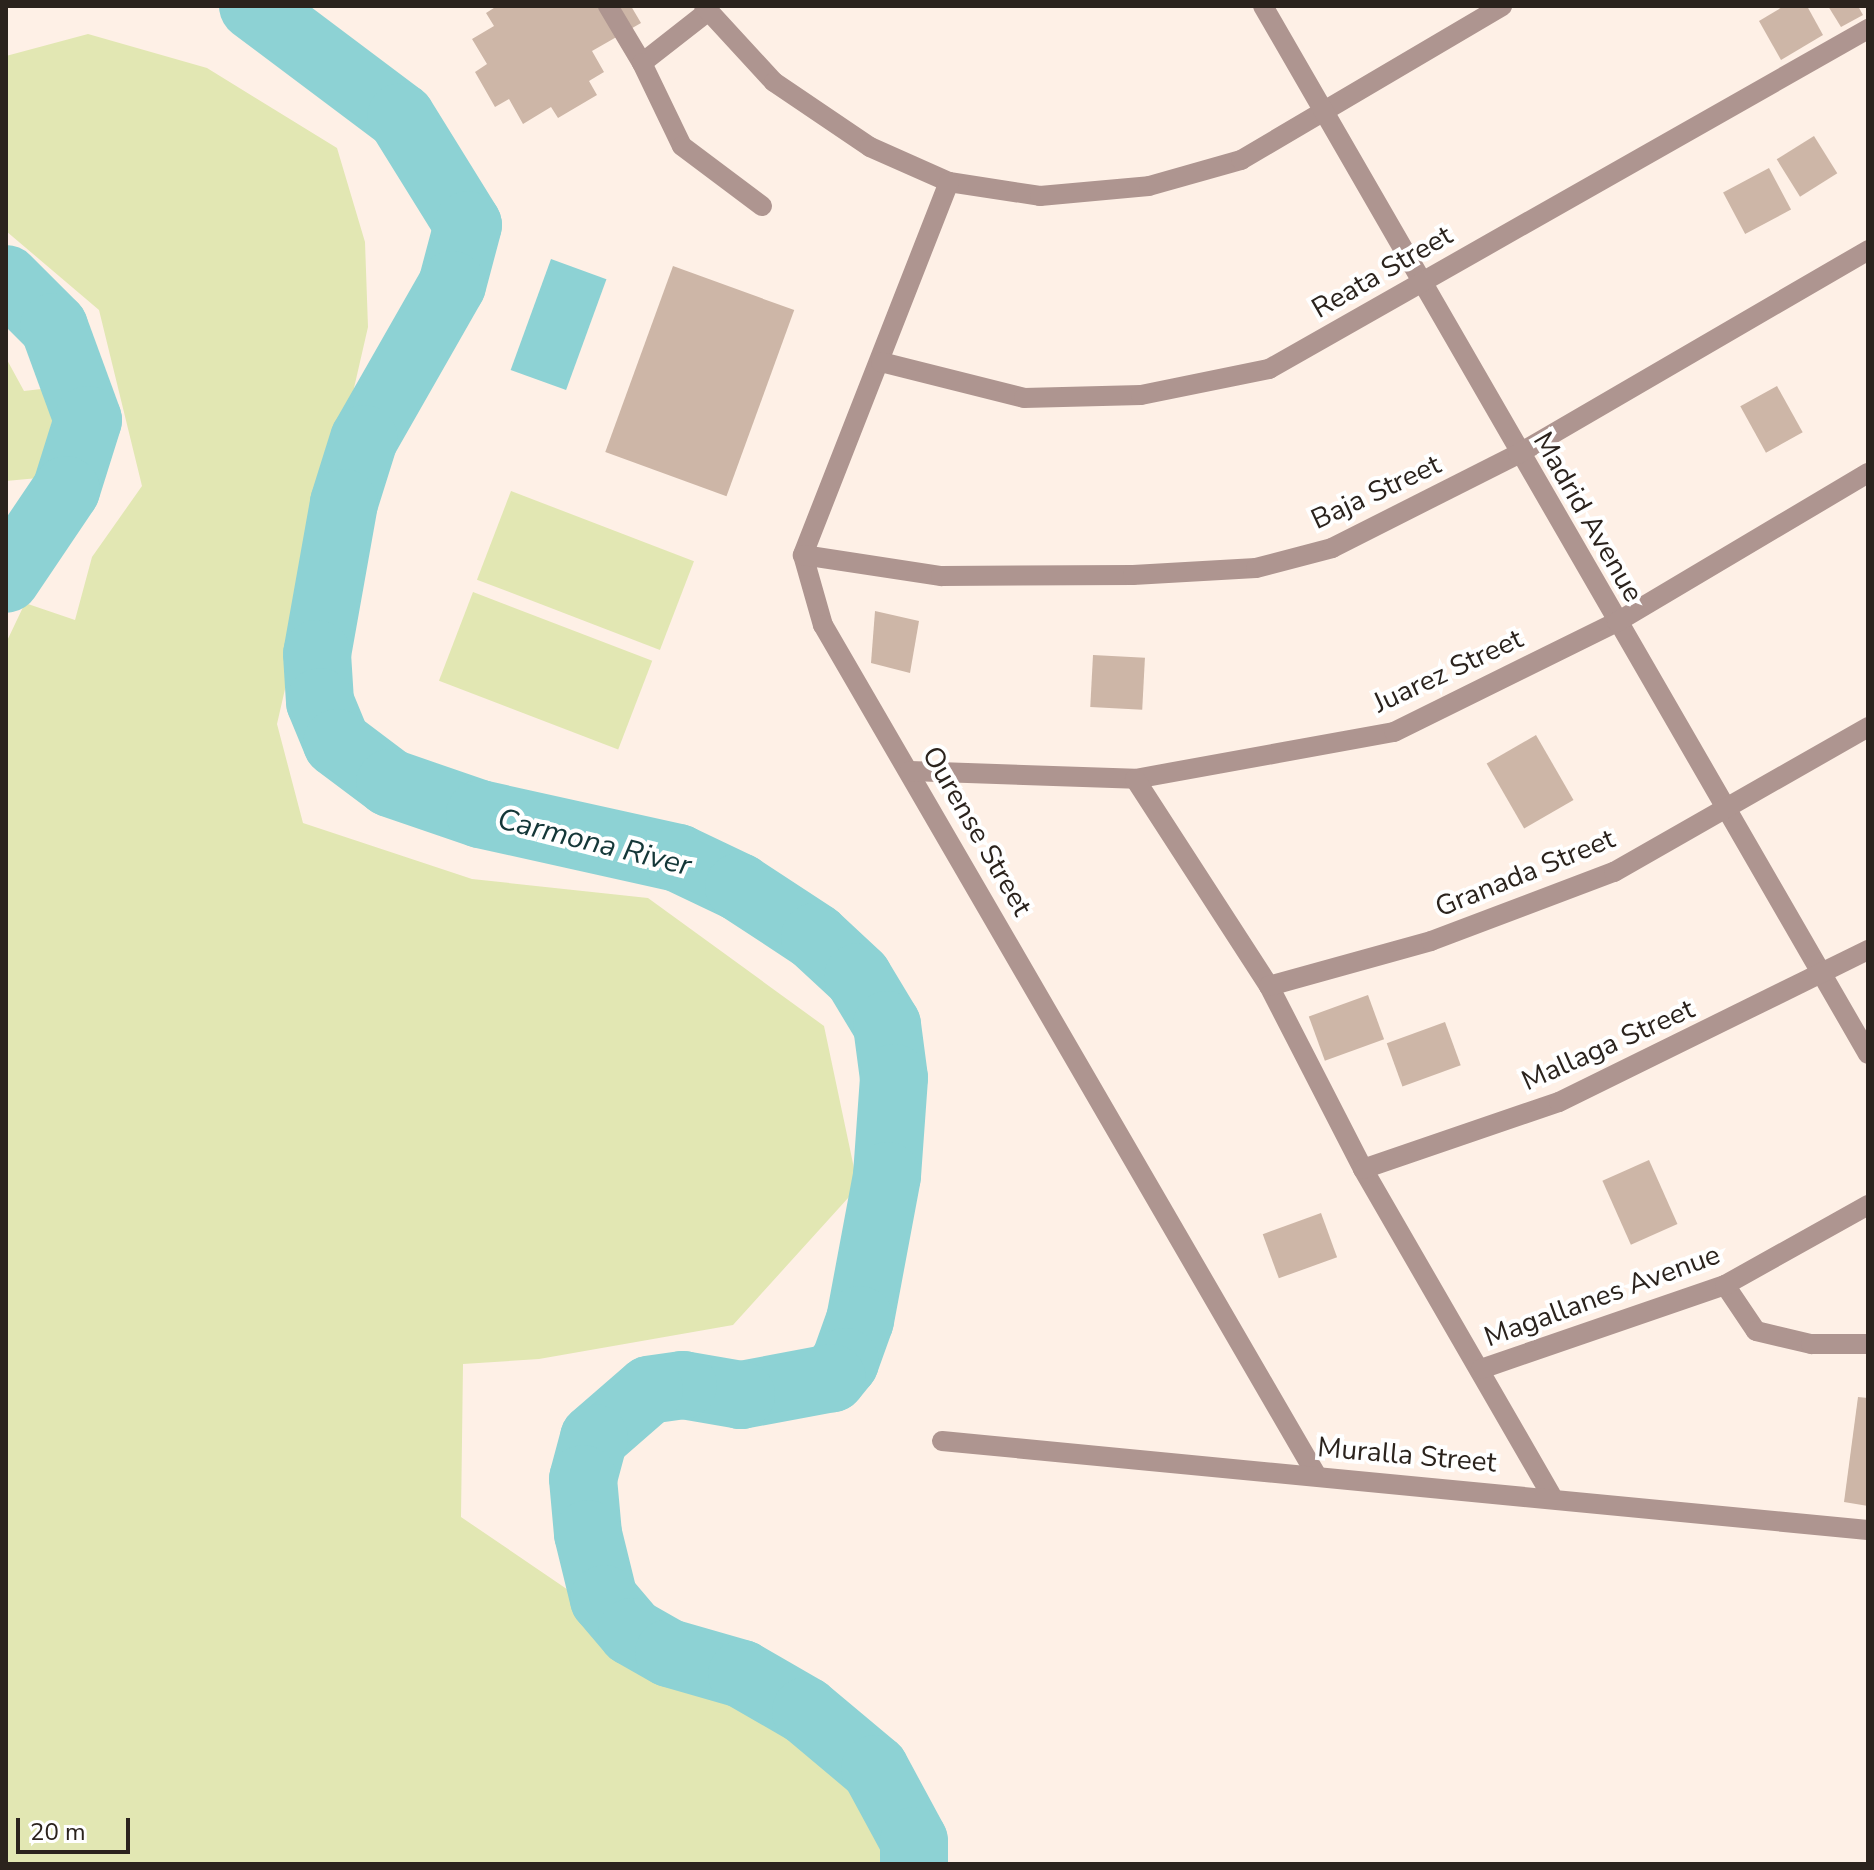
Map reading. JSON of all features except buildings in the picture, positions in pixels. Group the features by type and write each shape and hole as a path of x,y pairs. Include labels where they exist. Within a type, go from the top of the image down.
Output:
{"street":[{"path":"608,6 642,63 682,146 762,206"},
{"name":"Madrid Avenue","path":"1263,6 1326,111 1518,454 1729,804 1868,1054"},
{"path":"642,63 706,9 774,82 870,147 949,182 1040,196 1149,186 1241,160 1502,6"},
{"name":"Reata Street","path":"881,362 1024,398 1141,395 1269,369 1868,29"},
{"path":"803,555 949,182"},
{"name":"Baja Street","path":"803,555 941,576 1256,568 1332,548 1518,454 1868,250"},
{"name":"Juarez Street","path":"910,771 1135,779 1394,732 1617,622 1868,473"},
{"name":"Ourense Street","path":"803,555 823,625 1317,1476"},
{"name":"Granada Street","path":"1269,986 1431,941 1614,872 1868,727"},
{"path":"1135,779 1269,986 1363,1169 1551,1495"},
{"name":"Mallaga Street","path":"1363,1169 1559,1102 1824,975 1868,950"},
{"name":"Magallanes Avenue","path":"1481,1369 1725,1285 1868,1205"},
{"path":"1725,1285 1756,1331 1811,1344 1868,1344"},
{"name":"Muralla Street","path":"942,1441 1551,1495 1868,1530"}],"green space":[{"path":"88,34 207,68 337,148 365,242 368,327 277,724 303,823 472,879 648,898 824,1026 858,1187 733,1325 539,1359 463,1364 461,1517 577,1596 723,1674 818,1753 890,1797 880,1864 6,1864 6,643 25,603 75,620 92,557 142,486 99,310 6,231 6,56"},
{"path":"6,358 24,391 50,388 56,406 38,478 6,481"},
{"path":"511,491 694,561 660,650 477,580"},
{"path":"473,592 652,661 618,749 439,681"}],"water":[{"path":"551,259 606,279 566,390 511,370"}],"waterway":[{"name":"Carmona River","path":"253,6 401,117 468,225 452,285 364,439 344,503 317,654 320,702 337,743 390,783 480,814 678,858 739,887 815,937 858,977 887,1025 894,1078 887,1176 860,1320 845,1362 832,1378 741,1395 683,1385 649,1390 594,1438 583,1479 588,1534 604,1599 632,1632 669,1653 742,1674 806,1711 875,1769 914,1841 914,1864"},
{"name":"Carmona River","path":"6,279 54,327 88,420 66,490 6,579"}]}
